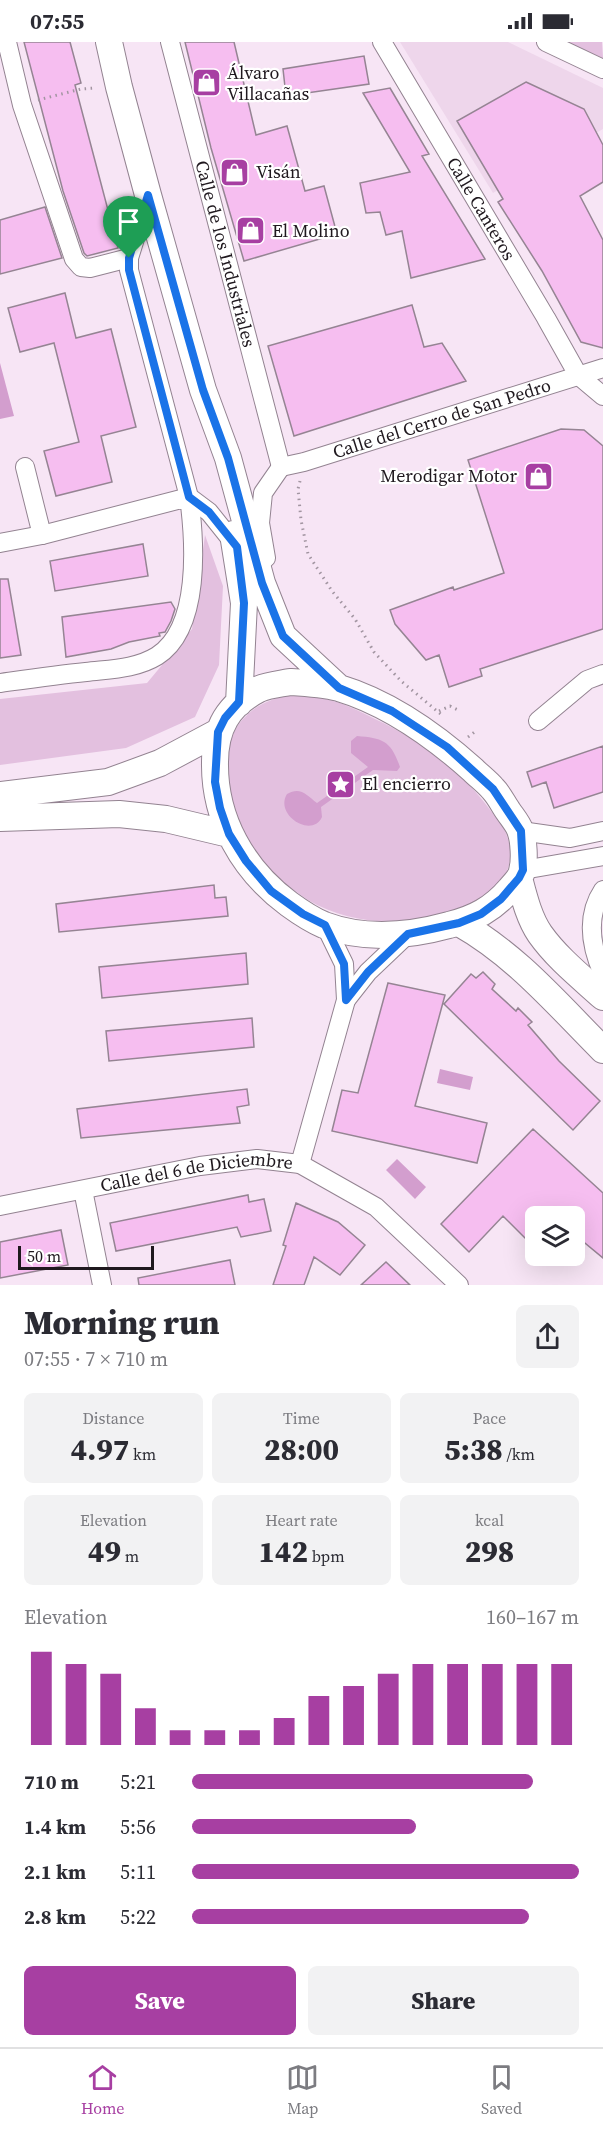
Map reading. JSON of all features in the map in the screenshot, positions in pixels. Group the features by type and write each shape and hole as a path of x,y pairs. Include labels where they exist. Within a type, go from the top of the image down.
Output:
{"main road":[{"path":"109,42 148,195 203,390 228,458 262,583 283,636 339,688"},
{"path":"203,390 214,462 237,547 244,603 239,702"},
{"path":"521,874 501,899 481,914 459,923 408,934 368,934 325,925 303,914 271,891 246,861 229,834 220,808 215,782 218,732 225,718 239,702 260,688 290,682 315,683 339,688 392,711 447,747 493,789 521,831 521,874 526,905 539,933 565,963 603,997"},
{"path":"0,795 108,782 160,763 218,732"},
{"path":"5,821 119,814 166,819 229,834"},
{"path":"459,923 511,957 603,1050"}],"street":[{"path":"7,42 22,105 74,259 81,267 90,268 129,258"},
{"name":"Calle de los Industriales","path":"170,42 281,467"},
{"name":"Calle Canteros","path":"382,42 578,375"},
{"path":"546,42 603,69"},
{"path":"0,683 136,665 158,655 173,640 184,620 190,594 193,528 189,497 129,270 129,258 148,195"},
{"name":"Calle del Cerro de San Pedro","path":"281,467 554,385 603,368"},
{"path":"578,375 603,396"},
{"path":"25,467 42,536"},
{"path":"281,467 263,494 260,523 267,564 280,604 283,636"},
{"path":"0,543 42,536 189,497"},
{"path":"189,497 209,512 237,547"},
{"path":"538,721 586,680 603,674"},
{"path":"521,831 570,838 603,831"},
{"path":"521,874 603,856"},
{"path":"603,890 594,910 591,943 603,974"},
{"path":"300,1164 346,1000 344,964 325,925"},
{"path":"346,1000 368,972 408,934"},
{"name":"Calle del 6 de Diciembre","path":"0,1206 200,1166 257,1159 300,1164 376,1207 459,1285"},
{"path":"83,1190 102,1285"}],"path":[{"path":"22,105 81,89 119,87"},
{"path":"303,462 298,489 308,554 332,591 355,619 374,652 401,681 445,718"},
{"path":"438,711 450,706 458,710"},
{"path":"469,741 466,738 476,731"}],"shaded area":[{"path":"400,42 508,42 603,88 603,129 493,193"},
{"path":"568,42 602,42 603,58 602,58"},
{"path":"0,363 14,416 0,419"},
{"path":"205,535 223,586 219,665 195,717 126,748 0,765 0,699 147,683 192,629"},
{"path":"289,695 331,700 392,727 439,758 467,783 501,824 510,848 509,864 503,878 493,890 463,907 431,917 400,921 368,920 337,913 308,900 271,870 252,848 237,818 228,782 227,763 235,730 245,717 265,703"},
{"path":"357,736 373,738 385,743 393,751 400,767 397,771 373,770 321,807 322,817 317,823 310,826 296,822 286,810 284,802 287,794 300,791 317,803 368,767 351,753 351,741"},
{"path":"440,1069 473,1077 470,1090 437,1083"},
{"path":"397,1159 426,1187 415,1199 386,1170"}],"building":[{"path":"24,42 70,42 81,83 75,85 118,248 87,256 84,253 63,191"},
{"path":"185,42 234,42 256,135 287,126 305,191 324,186 337,234 244,261 211,148"},
{"path":"364,56 369,84 286,96 283,69"},
{"path":"526,82 584,109 603,145 603,182 580,196 603,240 603,348 581,342 542,271 498,202 503,199 457,121"},
{"path":"390,88 429,154 422,156 485,259 411,278 402,231 386,235 380,212 366,213 360,183 410,172 363,93"},
{"path":"45,207 62,258 0,274 0,220"},
{"path":"65,293 76,338 111,329 136,427 101,436 112,482 56,496 44,451 79,442 54,343 20,352 8,308"},
{"path":"412,305 424,347 442,343 466,381 294,436 268,346"},
{"path":"561,429 584,430 603,446 603,629 480,669 482,676 449,687 439,655 426,660 395,624 390,610 453,587 454,590 504,573 468,460"},
{"path":"143,544 148,576 55,591 50,561"},
{"path":"0,579 8,579 21,655 0,658"},
{"path":"171,602 175,609 165,632 159,633 160,636 129,642 111,649 66,657 62,617"},
{"path":"603,746 603,792 554,808 546,782 532,787 527,772"},
{"path":"214,885 215,898 226,897 228,916 59,932 56,904"},
{"path":"246,953 248,984 102,998 99,967"},
{"path":"483,972 495,984 492,989 516,1011 518,1008 532,1022 528,1025 559,1061 600,1101 573,1130 444,1004 471,974 476,978"},
{"path":"388,983 445,995 415,1106 487,1123 477,1163 332,1131 342,1090 358,1093"},
{"path":"252,1018 254,1047 109,1061 106,1031"},
{"path":"247,1089 249,1105 237,1107 240,1123 81,1138 77,1109"},
{"path":"533,1129 603,1193 603,1258 585,1243 585,1206 525,1206 525,1238 503,1216 469,1252 441,1224"},
{"path":"248,1195 249,1202 264,1199 271,1231 241,1237 237,1227 116,1251 110,1223"},
{"path":"296,1203 338,1222 365,1245 340,1275 314,1257 304,1285 273,1285 286,1246 283,1245"},
{"path":"61,1230 68,1265 0,1278 0,1242"},
{"path":"230,1260 235,1285 139,1285 138,1278"},
{"path":"386,1262 410,1285 361,1285"}],"place":[{"name":"Álvaro Villacañas","path":"206,83"},
{"name":"Visán","path":"235,172"},
{"name":"El Molino","path":"251,231"},
{"name":"Merodigar Motor","path":"538,476"},
{"name":"El encierro","path":"341,784"}],"route":[{"path":"148,195 203,390 228,458 262,583 283,636 339,688 392,711 447,747 493,789 521,831 523,870 501,899 481,914 459,923 408,934 368,972 346,1000 344,964 325,925 303,914 271,891 246,861 229,834 220,808 215,782 218,732 225,718 239,702 241,672 244,603 237,547 209,512 189,497 129,270 129,258 148,195"}]}
